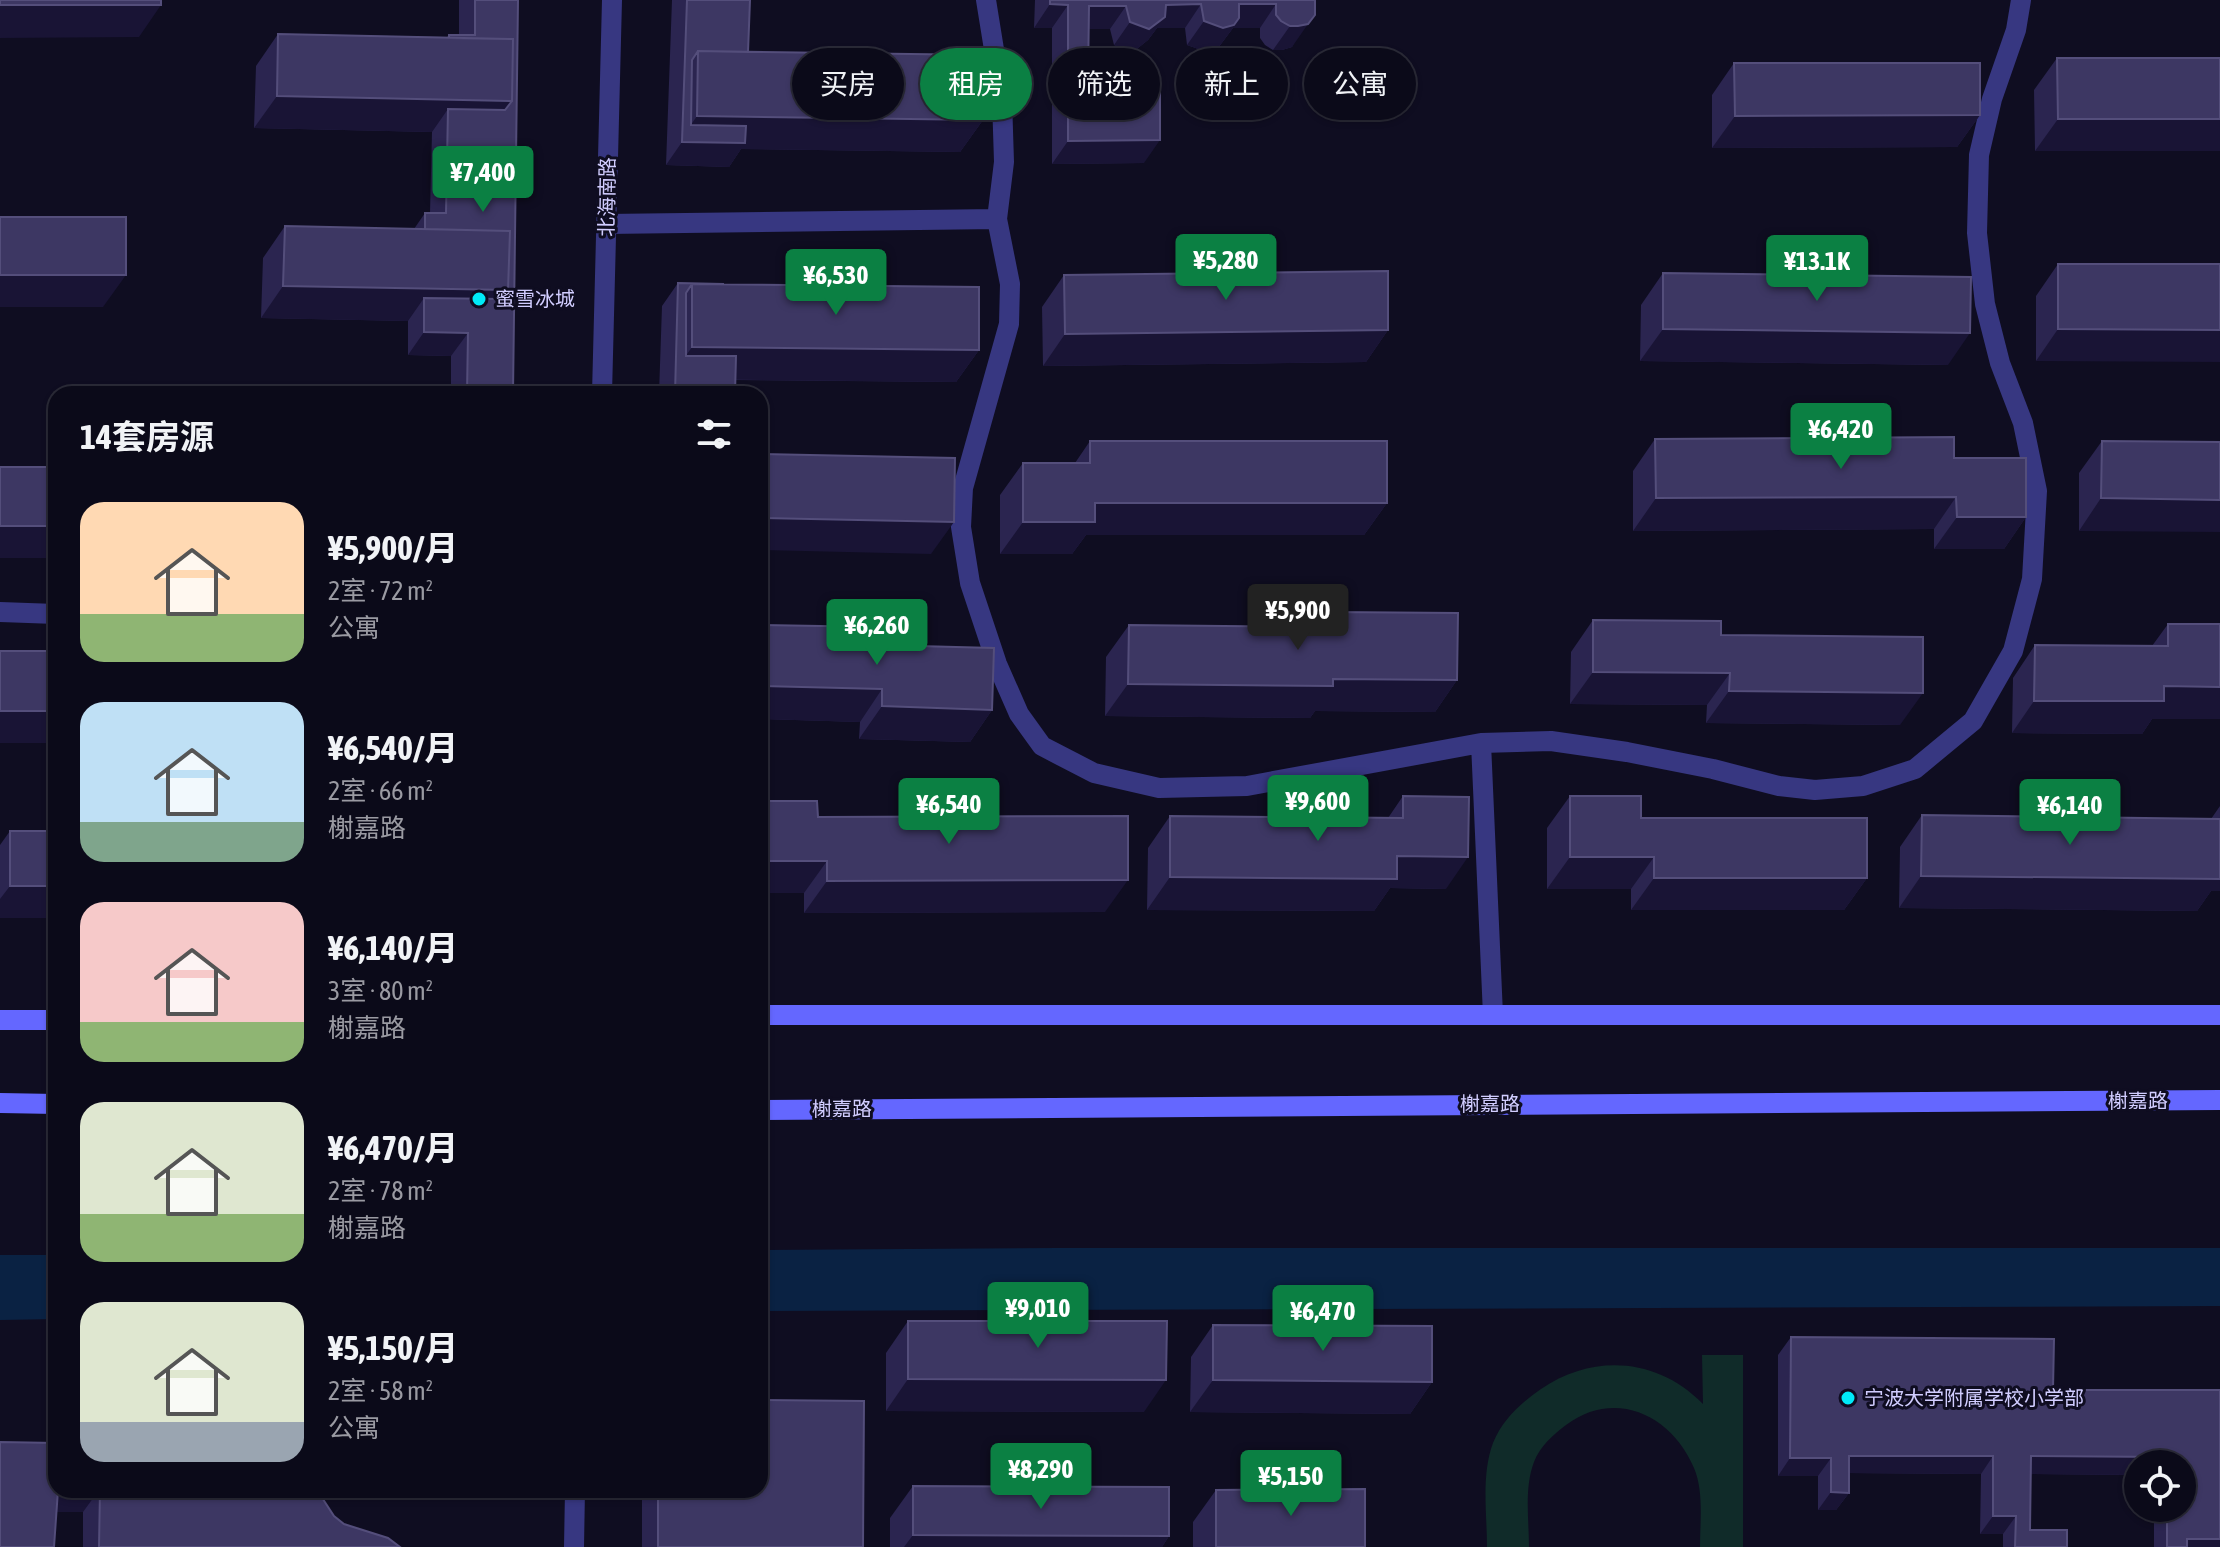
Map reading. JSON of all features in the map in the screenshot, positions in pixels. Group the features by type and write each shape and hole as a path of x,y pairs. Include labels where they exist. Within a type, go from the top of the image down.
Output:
{"main road":[{"path":"768,1015 2220,1015"},
{"path":"0,1020 48,1020"},
{"name":"榭嘉路","path":"768,1110 2220,1100"},
{"path":"0,1103 48,1104"}],"street":[{"name":"北海南路","path":"602,386 612,0"},
{"path":"986,0 1002,99 1004,162 997,219 1010,284 1009,324 963,488 961,527 970,583 997,664 1019,714 1042,746 1094,773 1159,788 1247,786 1481,743 1551,741 1627,752 1779,786 1815,790 1863,786 1915,769 1973,721 2013,651 2032,579 2037,491 2023,423 2000,363 1985,304 1977,233 1979,155 1992,99 2016,30 2021,0"},
{"path":"606,224 997,219"},
{"path":"0,612 48,614"},
{"path":"1481,743 1493,1015"},
{"path":"574,1547 575,1498"}],"green space":[{"path":"1702,1355 1743,1355 1743,1547 1700,1547 1699,1487 1684,1449 1657,1421 1622,1408 1585,1414 1547,1441 1537,1456 1529,1482 1529,1547 1487,1547 1486,1481 1489,1455 1502,1426 1520,1406 1561,1377 1604,1366 1625,1366 1666,1377 1703,1404"}],"water":[{"path":"2220,1248 2220,1306 768,1311 768,1250"},
{"path":"0,1255 48,1255 48,1319 0,1320"}],"building":[{"path":"0,0 161,0 161,5 0,5"},
{"path":"475,0 518,0 513,386 467,386 468,333 424,332 424,298 502,299 508,290 510,231 425,229 425,213 446,213 448,109 505,110 512,101 513,39 449,38 449,35 475,35"},
{"path":"687,0 750,0 748,52 698,51 692,60 691,125 746,126 745,143 682,142"},
{"path":"1050,0 1315,0 1315,15 1308,24 1290,26 1276,15 1276,4 1239,4 1239,18 1234,25 1223,28 1204,21 1201,4 1166,5 1165,17 1149,29 1130,22 1126,6 1089,6 1088,48 1068,48 1068,5 1050,4"},
{"path":"278,34 513,39 512,101 277,96"},
{"path":"698,51 792,52 792,117 697,116"},
{"path":"904,54 920,54 920,119 904,119"},
{"path":"2057,58 2220,58 2220,119 2058,119"},
{"path":"1734,63 1980,63 1980,115 1735,116"},
{"path":"1068,120 1160,120 1160,140 1068,141"},
{"path":"0,217 126,217 126,275 0,275"},
{"path":"285,226 510,231 508,290 283,286"},
{"path":"2058,264 2220,264 2220,330 2058,329"},
{"path":"1388,271 1388,330 1065,334 1064,275"},
{"path":"1663,273 1971,277 1970,333 1663,329"},
{"path":"678,283 724,284 692,284 686,293 686,356 736,356 735,386 675,386"},
{"path":"692,284 979,287 979,350 692,347"},
{"path":"1954,437 1954,458 2026,458 2026,517 1957,517 1956,497 1656,498 1655,439"},
{"path":"1090,441 1387,441 1387,503 1095,503 1095,522 1023,522 1023,463 1090,463"},
{"path":"2102,441 2220,442 2220,500 2101,498"},
{"path":"768,454 955,458 954,522 768,518"},
{"path":"0,467 48,467 48,526 0,526"},
{"path":"1331,612 1458,613 1457,680 1333,679 1333,686 1128,684 1129,625 1331,627"},
{"path":"1593,620 1721,621 1721,635 1923,637 1923,693 1729,691 1730,673 1593,672"},
{"path":"2168,624 2220,624 2220,687 2164,686 2164,701 2034,701 2035,645 2168,646"},
{"path":"768,625 879,627 879,645 994,648 992,710 882,706 882,689 768,686"},
{"path":"0,651 48,651 48,711 0,711"},
{"path":"1403,796 1469,797 1468,857 1397,856 1397,879 1170,877 1170,816 1403,818"},
{"path":"1570,796 1641,796 1641,818 1867,818 1867,878 1654,878 1654,857 1570,857"},
{"path":"768,801 817,801 818,817 1128,816 1128,880 827,881 827,861 768,861"},
{"path":"1922,815 2220,819 2220,879 1921,876"},
{"path":"10,831 48,831 48,886 10,886"},
{"path":"908,1321 1167,1321 1166,1380 908,1379"},
{"path":"1213,1325 1432,1326 1432,1382 1213,1380"},
{"path":"1791,1337 2054,1339 2053,1390 2220,1390 2220,1539 2187,1539 2187,1547 2167,1547 2167,1522 2196,1522 2196,1450 2124,1450 2124,1457 2031,1456 2030,1530 2067,1530 2067,1547 2015,1547 2016,1516 1993,1516 1993,1456 1849,1456 1849,1493 1831,1492 1831,1458 1790,1458"},
{"path":"768,1400 864,1401 863,1547 658,1547 658,1498 768,1498"},
{"path":"0,1442 48,1443 48,1498 57,1498 54,1547 0,1547"},
{"path":"913,1486 1169,1487 1169,1536 913,1535"},
{"path":"1365,1489 1365,1547 1216,1547 1216,1490"},
{"path":"100,1498 322,1498 334,1516 344,1524 388,1538 400,1547 99,1547"}],"place":[{"name":"蜜雪冰城","path":"479,299"},
{"name":"宁波大学附属学校小学部","path":"1848,1398"}]}
